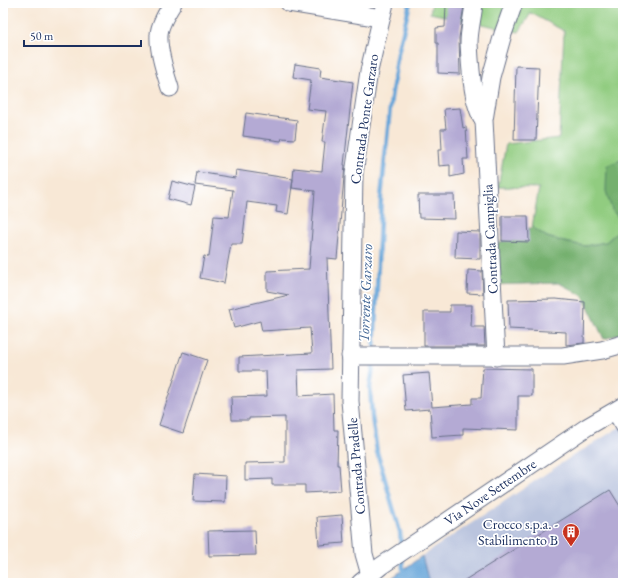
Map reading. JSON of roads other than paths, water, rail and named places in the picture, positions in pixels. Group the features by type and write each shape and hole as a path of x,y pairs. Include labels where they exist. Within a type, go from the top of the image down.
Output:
{"street":[{"path":"170,88 163,66 158,34 166,13 173,3"},
{"path":"289,3 383,11"},
{"name":"Contrada Campiglia","path":"474,3 469,42 478,112 484,120"},
{"name":"Contrada Campiglia","path":"496,357 484,120 491,77 502,34 514,3"},
{"name":"Contrada Ponte Garzaro","path":"350,356 354,174 369,71 383,11"},
{"path":"350,356 563,356 602,350 623,344"},
{"name":"Contrada Pradelle","path":"350,356 350,401 361,528 365,558 370,575"},
{"name":"Via Nove Settembre","path":"370,575 425,536 587,427 617,409"}],"lane":[{"path":"617,409 623,432"}],"water":[{"path":"422,556 429,583 393,583 393,577"}],"waterway":[{"name":"Torrente Garzaro","path":"374,353 381,198 391,98 398,53 410,3"},
{"name":"Torrente Garzaro","path":"374,360 370,387 372,417 377,452 400,532 401,547"},
{"name":"Torrente Garzaro","path":"402,556 404,583"}],"place":[{"name":"Crocco s.p.a. - Stabilimento B","path":"571,547"}]}
